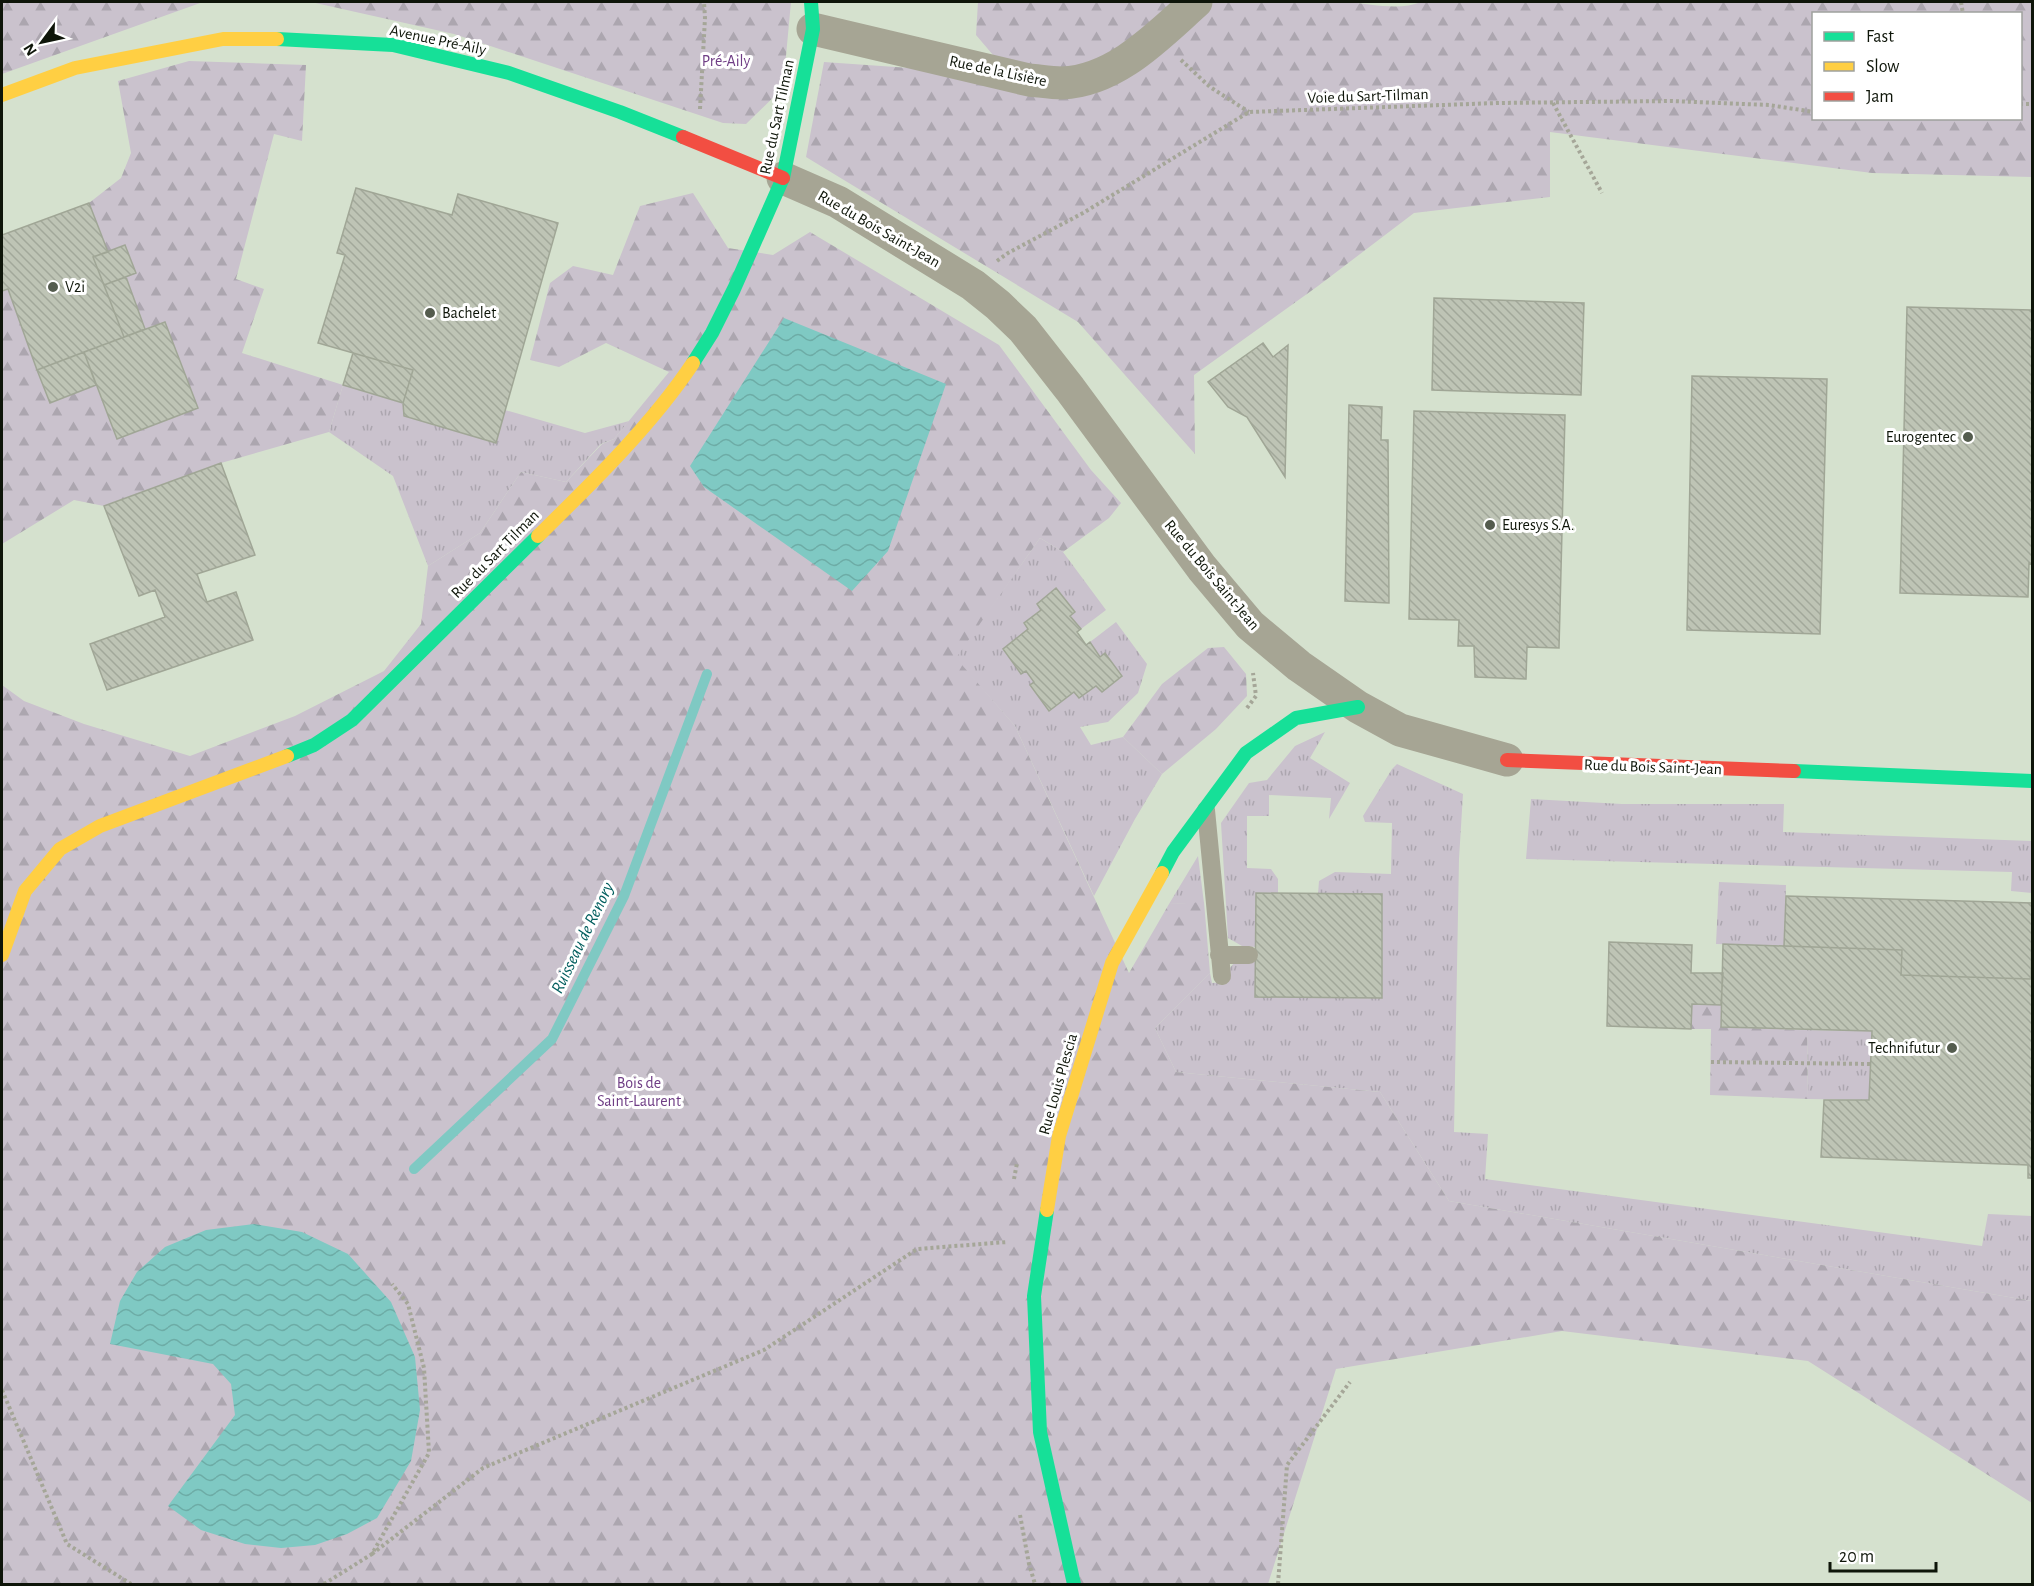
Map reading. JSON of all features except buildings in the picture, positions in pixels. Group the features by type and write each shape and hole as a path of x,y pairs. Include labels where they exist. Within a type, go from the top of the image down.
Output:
{"street":[{"name":"Rue de la Lisière","path":"812,15 1029,80 1063,83 1098,75 1118,66 1158,36 1196,2"},
{"name":"Rue du Sart Tilman","path":"2,955 25,891 60,849 100,826 314,745 352,720 599,476 678,385 712,333 783,178 812,15"},
{"name":"Avenue Pré-Aily","path":"2,95 75,68 224,39 298,39 393,45 509,73 620,112 783,178"},
{"name":"Rue du Bois Saint-Jean","path":"783,178 838,202 973,285 1023,329 1070,389 1187,549 1250,625 1299,666 1358,708 1400,730 1507,760 2032,781"},
{"name":"Rue Louis Plescia","path":"1074,1584 1040,1432 1034,1296 1059,1136 1112,963 1173,852 1246,753 1296,718 1358,708"}],"lane":[{"path":"1206,808 1222,976"},
{"path":"1219,955 1249,955"}],"path":[{"path":"697,144 704,2"},
{"path":"1158,36 1210,87 1249,112"},
{"name":"Voie du Sart-Tilman","path":"973,285 984,270 1008,253 1083,213 1249,112 1553,103 1694,102 1769,105 1812,112"},
{"path":"1553,103 1602,193"},
{"path":"1244,712 1256,696 1253,672 1247,664"},
{"path":"1711,1062 1871,1064"},
{"path":"324,1584 372,1554 483,1468 764,1350 917,1248 1009,1242"},
{"path":"372,1554 429,1453 424,1368 408,1304 392,1284"},
{"path":"1278,1584 1287,1465 1350,1382"},
{"path":"2,1390 67,1544 131,1584"}],"green space":[{"path":"2,2 203,2 2,74"},
{"name":"Pré-Aily","path":"311,2 791,2 783,88 746,124 723,123 454,34"},
{"path":"978,2 1348,2 1404,6 1421,2 2032,2 2032,177 1872,173 1550,132 1550,197 1414,213 1318,286 1194,375 1195,454 1078,322 806,157 824,62 1010,75 976,35"},
{"path":"189,61 306,65 302,141 274,134 236,279 264,289 242,353 343,385 329,432 221,463 104,506 74,500 2,544 2,291 8,289 50,403 96,385 117,438 165,322 145,329 126,277 136,272 108,252 89,203 121,178 131,153 118,81"},
{"name":"Bois de Saint-Laurent","path":"693,193 728,248 773,255 810,232 999,345 1091,470 1121,503 1109,518 1063,552 1040,538 956,658 1015,726 1129,973 1169,904 1204,902 1210,973 1155,1028 1176,1072 1380,1092 1449,1201 2032,1301 2032,1503 1808,1361 1562,1331 1336,1369 1268,1584 2,1584 2,685 24,701 84,724 190,756 295,716 384,671 421,624 428,566 480,533 521,472 566,482 602,444 614,439 669,372 606,343 559,367 530,360 550,283 573,266 613,275 640,206"},
{"path":"343,385 403,403 404,416 496,443 505,410 585,433 629,421 614,439 601,444 566,482 521,472 480,533 428,566 393,476 329,432"},
{"path":"1040,538 1063,552 1106,610 1081,629 1070,616 1075,611 1056,589 1037,604 1041,610 1024,623 1028,629 1003,649 1021,674 1026,671 1034,682 1030,685 1049,711 1074,692 1079,698 1096,686 1102,692 1122,677 1105,654 1100,657 1090,642 1116,622 1147,664 1138,693 1108,722 1080,727 1091,745 1123,737 1162,774 1094,896 1015,726 955,658"},
{"path":"1224,647 1246,674 1247,696 1216,729 1162,774 1123,737 1162,684 1208,648"},
{"path":"1325,732 1310,758 1350,783 1329,819 1331,798 1269,795 1269,816 1247,816 1247,868 1271,869 1278,879 1278,894 1256,894 1256,947 1242,946 1228,938 1221,823 1249,783 1267,780 1295,746"},
{"path":"1397,764 1463,794 1459,859 1454,1132 1488,1134 1485,1179 1982,1246 1988,1214 2032,1216 2032,1301 1449,1201 1380,1092 1176,1072 1155,1028 1210,973 1212,983 1229,982 1229,969 1235,962 1256,961 1318,894 1319,881 1335,872 1391,874 1392,823 1365,822 1363,816"},
{"path":"1531,799 1622,804 1784,804 1783,832 2032,841 2032,893 2011,891 2012,872 1526,859"},
{"path":"1198,856 1204,903 1169,904"},
{"path":"1719,882 1786,885 1784,946 1716,944"},
{"path":"1692,1004 1721,1005 1721,1027 1807,1030 1808,1099 1710,1095 1711,1029 1691,1029"},
{"path":"1807,1030 1872,1031 1869,1100 1808,1099"}],"water":[{"path":"784,318 946,384 888,551 852,591 704,487 690,466"},
{"path":"254,1224 302,1232 348,1254 391,1302 415,1357 420,1410 411,1461 377,1518 347,1534 315,1545 281,1548 245,1544 201,1530 168,1506 235,1415 231,1384 213,1364 110,1344 120,1301 137,1272 165,1247 206,1230"}],"waterway":[{"name":"Ruisseau de Renory","path":"414,1169 552,1039 624,896 707,674"}],"traffic: fast":[{"path":"693,363 712,333 734,289 783,178 813,29 811,2"},
{"path":"277,39 393,45 509,73 683,137"},
{"path":"287,756 314,745 352,720 538,536"},
{"path":"1162,873 1173,852 1246,753 1296,718 1358,707"},
{"path":"1794,771 2032,781"},
{"path":"1047,1210 1034,1296 1040,1432 1074,1584"}],"traffic: slow":[{"path":"2,95 75,68 223,39 277,39"},
{"path":"538,536 600,475 640,431 693,363"},
{"path":"2,955 25,891 60,849 100,826 287,756"},
{"path":"1047,1210 1059,1136 1112,963 1162,873"}],"traffic: jam":[{"path":"683,137 783,178"},
{"path":"1507,760 1794,771"}],"place":[{"name":"V2i","path":"53,287"},
{"name":"Bachelet","path":"430,313"},
{"name":"Eurogentec","path":"1968,437"},
{"name":"Euresys S.A.","path":"1490,525"},
{"name":"Technifutur","path":"1952,1048"}]}
